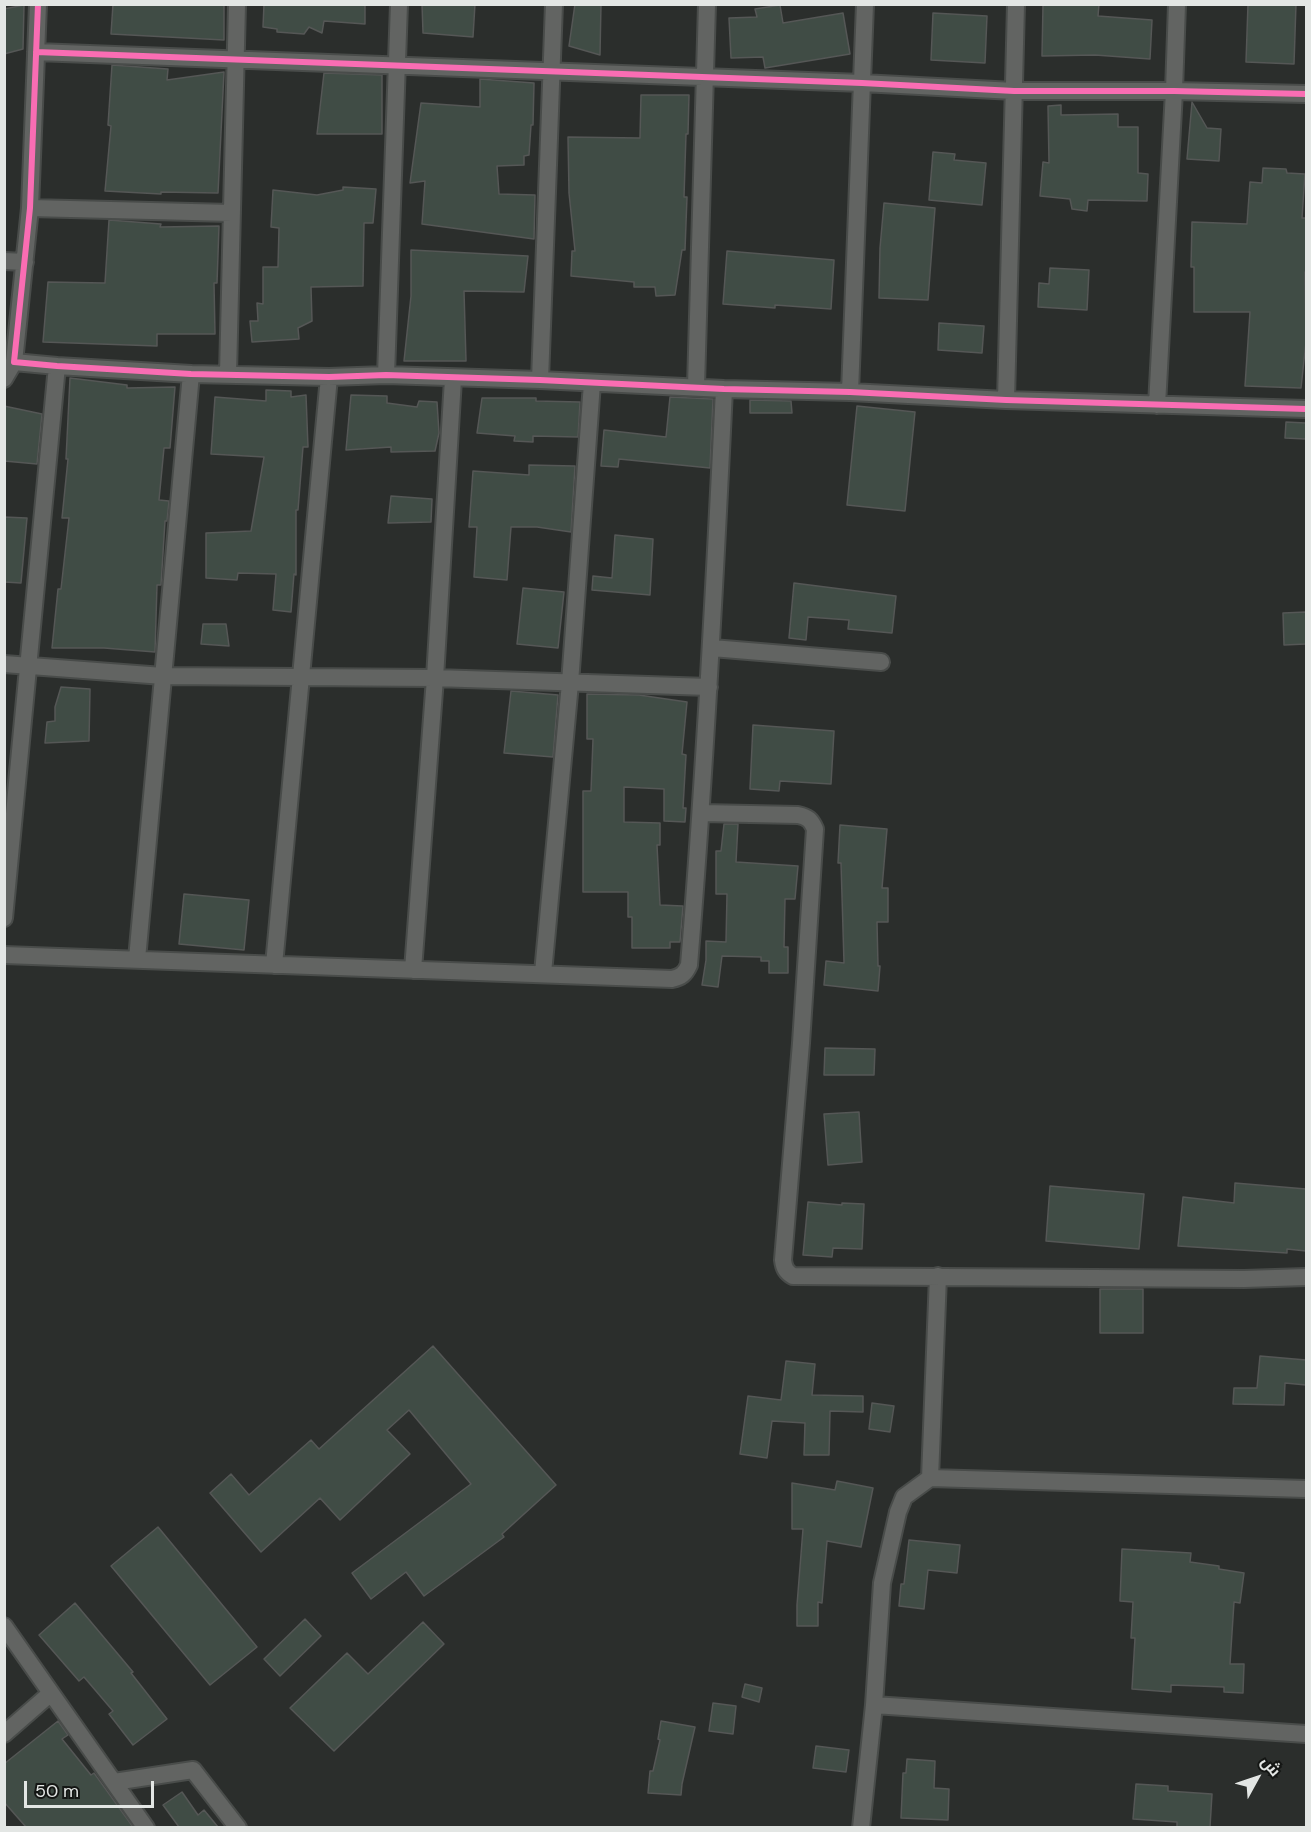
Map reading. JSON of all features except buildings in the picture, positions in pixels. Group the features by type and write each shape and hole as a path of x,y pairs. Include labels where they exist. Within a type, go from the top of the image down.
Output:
{"street":[{"path":"4,379 14,362 30,208 38,4"},
{"path":"228,374 237,4"},
{"path":"386,375 399,4"},
{"path":"540,380 554,4"},
{"path":"696,386 707,4"},
{"path":"850,392 865,4"},
{"path":"1006,399 1016,4"},
{"path":"1157,405 1177,4"},
{"path":"36,52 862,83 1014,91 1306,94"},
{"path":"30,208 232,213"},
{"path":"4,261 25,262"},
{"path":"14,362 191,374 329,377 386,375 1306,409"},
{"path":"4,918 57,366"},
{"path":"137,958 191,374"},
{"path":"274,965 329,377"},
{"path":"412,970 435,678 453,379"},
{"path":"543,973 570,683 592,382"},
{"path":"4,955 672,979 680,977 689,965 702,813 724,389"},
{"path":"712,648 880,662"},
{"path":"4,664 163,676 435,678 710,687"},
{"path":"702,813 798,815 812,821 815,830 801,1043 783,1260 784,1268 793,1276 1232,1279 1306,1277"},
{"path":"930,1478 938,1276"},
{"path":"861,1827 874,1705 882,1583 898,1512 904,1497 930,1478 1306,1489"},
{"path":"4,1626 146,1827"},
{"path":"4,1734 51,1693"},
{"path":"874,1705 1306,1734"},
{"path":"114,1782 193,1770 238,1827"}],"cycle path":[{"path":"38,4 30,208 14,362 191,374 329,377 386,375 1006,400 1306,409"},
{"path":"36,52 862,83 1014,91 1306,94"}]}
